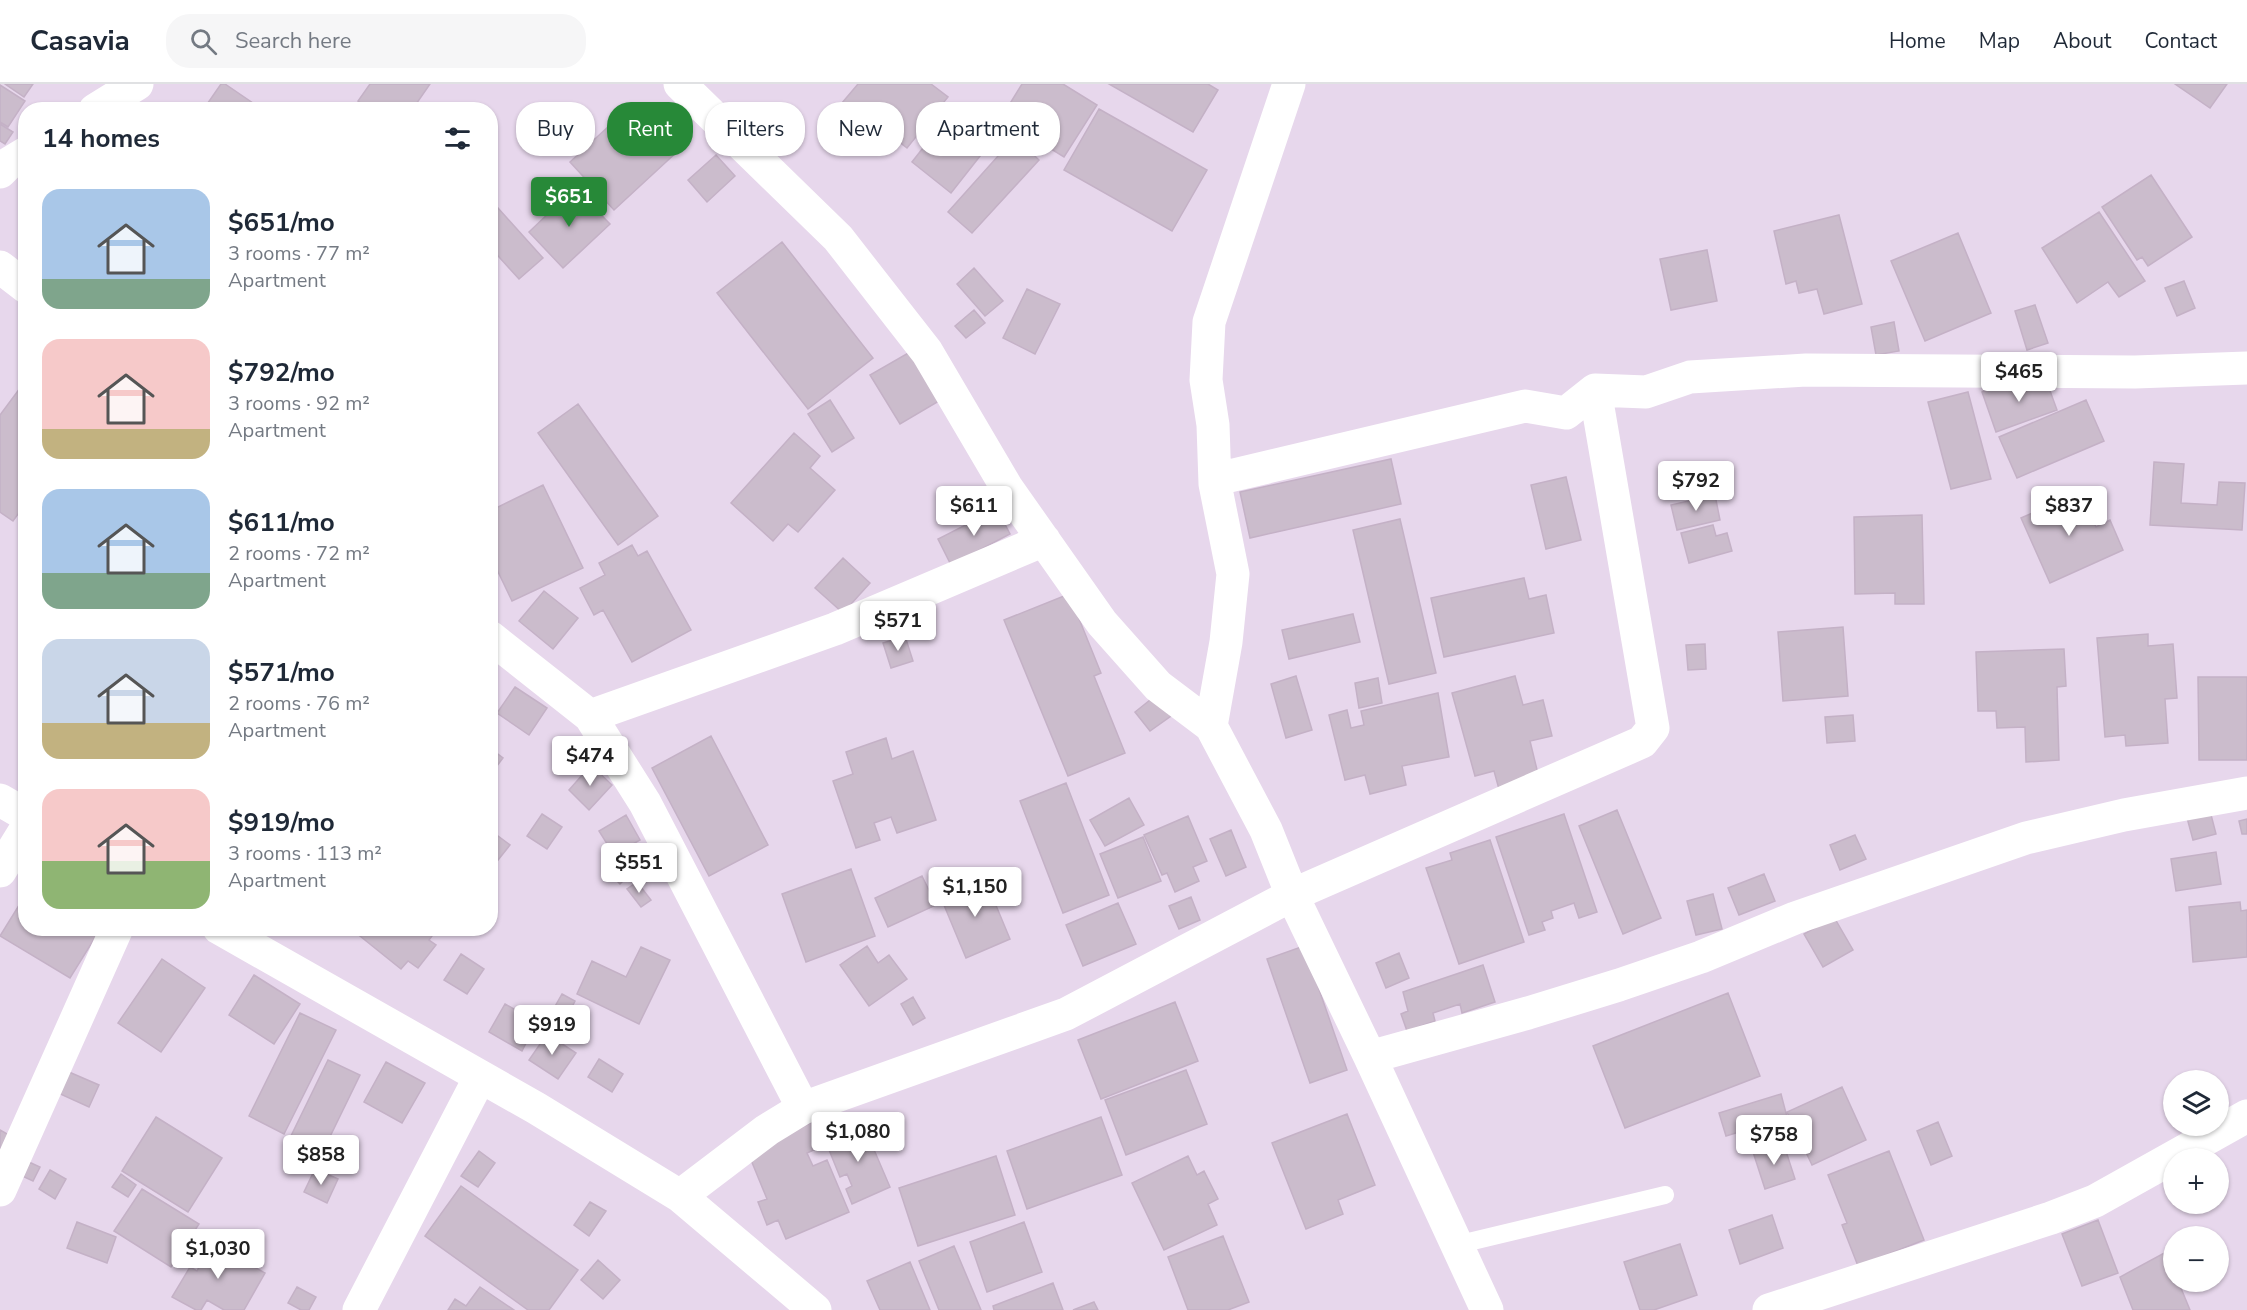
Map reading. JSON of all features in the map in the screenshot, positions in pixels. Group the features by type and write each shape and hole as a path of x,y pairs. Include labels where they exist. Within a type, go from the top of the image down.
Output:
{"street":[{"path":"109,102 137,84"},
{"path":"680,84 838,238 927,352 1007,488 1102,622 1158,686 1211,726 1266,830 1292,896 1370,1056 1456,1245 1478,1308"},
{"path":"1211,726 1226,642 1233,573 1215,484 1213,425 1206,380 1209,322 1289,84"},
{"path":"0,172 18,158"},
{"path":"0,267 18,281"},
{"path":"1215,484 1221,478 1515,408 1525,406 1566,412 1595,390 1646,392 1690,377 1806,370 2135,372 2247,368"},
{"path":"680,1196 767,1130 803,1108 1066,1014 1292,896 1642,742 1653,728 1595,390"},
{"path":"590,716 836,629 1044,540"},
{"path":"498,644 590,716 645,802 803,1108"},
{"path":"1370,1056 1528,1013 1619,985 1701,957 1796,918 2026,838 2124,815 2247,793"},
{"path":"0,800 18,810"},
{"path":"0,871 18,842"},
{"path":"0,1190 113,936"},
{"path":"233,936 480,1077 680,1196 815,1310"},
{"path":"358,1310 480,1077"},
{"path":"1769,1310 2052,1218 2095,1201 2247,1116"}],"lane":[{"path":"1456,1245 1665,1195"}],"building":[{"path":"5,84 33,84 24,97"},
{"path":"221,84 225,84 251,102 209,102"},
{"path":"370,84 430,84 418,102 358,101"},
{"path":"858,84 931,84 948,97 944,102 916,102 916,137 907,148 904,146 904,102 843,102"},
{"path":"1022,84 1063,84 1097,105 1064,157 1060,155 1060,102 1011,102"},
{"path":"1109,84 1208,84 1218,90 1193,132"},
{"path":"2175,84 2227,84 2210,108"},
{"path":"0,85 25,101 18,102 18,112 8,127 0,122"},
{"path":"1099,109 1207,170 1172,231 1064,170"},
{"path":"0,124 13,132 5,144 0,141"},
{"path":"607,128 607,156 672,156 614,210 570,162 576,156 595,156 595,139"},
{"path":"715,156 735,176 707,202 688,180"},
{"path":"917,156 980,156 951,193 912,162"},
{"path":"998,156 1035,156 1039,160 972,233 948,212"},
{"path":"2151,175 2192,237 2148,266 2142,257 2137,260 2102,207"},
{"path":"575,188 610,224 563,268 529,232"},
{"path":"498,208 543,258 519,279 498,256"},
{"path":"2099,212 2145,281 2119,297 2108,282 2077,303 2042,248"},
{"path":"1839,215 1862,304 1824,314 1817,289 1799,293 1796,281 1786,284 1774,231"},
{"path":"1958,233 1991,313 1925,341 1891,261"},
{"path":"782,242 873,358 808,409 717,293"},
{"path":"1707,250 1717,301 1671,310 1660,259"},
{"path":"974,268 1003,301 985,316 957,284"},
{"path":"2184,281 2195,308 2177,316 2165,288"},
{"path":"1027,289 1060,304 1035,354 1003,338"},
{"path":"2035,305 2048,343 2027,350 2015,311"},
{"path":"974,310 985,323 966,338 955,326"},
{"path":"1894,322 1899,351 1876,355 1871,327"},
{"path":"910,352 939,401 900,424 870,375"},
{"path":"2045,377 2057,410 1996,432 1982,392 2005,383 2007,390"},
{"path":"18,391 18,514 13,521 0,512 0,415"},
{"path":"1968,392 1991,479 1951,489 1928,402"},
{"path":"830,400 854,438 832,452 808,414"},
{"path":"2086,400 2104,441 2017,478 1999,437"},
{"path":"578,404 658,516 618,545 538,433"},
{"path":"794,433 820,456 810,468 835,490 798,532 788,524 773,541 731,503"},
{"path":"1391,459 1401,504 1250,538 1240,492"},
{"path":"2154,462 2184,464 2181,503 2217,505 2219,482 2245,483 2242,530 2150,525"},
{"path":"1566,477 1581,540 1546,549 1531,485"},
{"path":"543,485 583,568 512,601 498,572 498,507"},
{"path":"2080,492 2096,527 2110,520 2123,550 2050,583 2021,518"},
{"path":"1715,495 1720,520 1677,530 1671,505"},
{"path":"997,509 1010,534 951,565 938,539"},
{"path":"1922,515 1924,604 1895,604 1895,593 1855,594 1854,517"},
{"path":"1400,519 1436,673 1389,684 1353,530"},
{"path":"1713,525 1716,536 1727,533 1732,551 1689,563 1681,533"},
{"path":"632,545 638,556 647,551 691,630 632,662 603,610 594,615 580,588 605,575 599,563"},
{"path":"843,558 870,583 843,613 815,588"},
{"path":"1524,578 1529,599 1546,595 1554,633 1444,657 1431,598"},
{"path":"544,591 578,618 553,649 519,621"},
{"path":"1069,594 1101,673 1094,676 1125,753 1068,776 1004,620"},
{"path":"1353,614 1360,642 1289,659 1282,630"},
{"path":"1843,627 1848,696 1783,701 1778,632"},
{"path":"2148,634 2148,646 2173,644 2177,698 2165,699 2168,743 2126,746 2125,735 2105,737 2097,638"},
{"path":"905,636 913,661 891,668 883,643"},
{"path":"1705,644 1706,669 1688,670 1686,645"},
{"path":"2064,649 2066,686 2057,687 2059,760 2026,762 2025,727 1997,728 1996,711 1978,711 1976,652"},
{"path":"1296,676 1312,730 1286,738 1271,684"},
{"path":"1515,676 1523,705 1543,700 1552,736 1530,741 1539,778 1499,789 1494,771 1475,776 1452,693"},
{"path":"2198,677 2247,677 2247,760 2199,760"},
{"path":"1378,678 1382,703 1359,708 1355,683"},
{"path":"515,687 547,708 529,735 498,712"},
{"path":"1438,693 1449,757 1402,766 1406,785 1370,794 1365,775 1345,780 1329,715 1347,710 1351,728 1364,725 1361,711"},
{"path":"1155,696 1171,716 1150,731 1135,712"},
{"path":"1853,715 1855,741 1827,743 1825,717"},
{"path":"711,736 768,845 709,876 652,768"},
{"path":"886,738 892,759 913,751 936,820 897,833 891,817 874,823 880,840 856,848 833,781 853,774 846,752"},
{"path":"498,754 503,758 498,765"},
{"path":"591,765 612,785 589,810 569,790"},
{"path":"1066,783 1109,895 1063,913 1020,801"},
{"path":"1129,798 1144,825 1105,846 1090,820"},
{"path":"2209,807 2216,834 2193,840 2186,814"},
{"path":"1617,810 1661,918 1623,934 1579,826"},
{"path":"542,814 562,827 547,849 527,836"},
{"path":"1564,814 1597,912 1579,918 1574,903 1551,911 1553,918 1542,922 1545,930 1529,935 1496,837"},
{"path":"626,815 640,840 614,855 599,831"},
{"path":"1188,816 1207,861 1193,867 1199,881 1175,892 1167,873 1162,875 1144,835"},
{"path":"2247,819 2247,834 2242,834 2239,821"},
{"path":"1231,830 1246,867 1226,876 1210,839"},
{"path":"1855,835 1866,859 1840,870 1830,845"},
{"path":"498,836 510,845 498,860"},
{"path":"1143,837 1161,881 1118,898 1100,854"},
{"path":"1490,840 1524,942 1459,964 1426,868 1452,860 1450,853"},
{"path":"2216,852 2221,884 2176,891 2171,859"},
{"path":"621,860 632,872 620,884 608,872"},
{"path":"851,869 875,936 806,962 782,894"},
{"path":"1764,874 1775,901 1739,915 1728,888"},
{"path":"922,876 936,905 888,927 875,898"},
{"path":"985,879 1010,939 966,958 941,898"},
{"path":"637,882 651,900 641,907 627,889"},
{"path":"1713,894 1722,929 1696,935 1687,901"},
{"path":"1191,897 1200,920 1179,929 1169,906"},
{"path":"2240,902 2241,911 2247,910 2247,957 2193,962 2189,907"},
{"path":"1118,903 1136,944 1083,966 1066,925"},
{"path":"18,907 18,936 96,936 70,978 0,936"},
{"path":"1834,917 1853,950 1823,967 1804,934"},
{"path":"360,936 432,936 429,940 436,945 418,968 408,961 401,969"},
{"path":"867,946 878,963 889,955 907,979 869,1006 840,965"},
{"path":"1304,946 1347,1070 1310,1083 1267,959"},
{"path":"641,947 670,960 639,1024 577,994 592,961 626,977"},
{"path":"1399,953 1409,978 1386,988 1376,963"},
{"path":"461,954 484,969 467,994 444,980"},
{"path":"162,959 205,988 161,1052 118,1023"},
{"path":"1483,965 1495,1002 1462,1013 1460,1004 1433,1013 1435,1021 1407,1031 1401,1014 1408,1011 1403,992"},
{"path":"254,975 300,1004 274,1044 229,1015"},
{"path":"1728,993 1760,1076 1625,1128 1593,1046"},
{"path":"562,994 575,1001 567,1017 553,1010"},
{"path":"913,997 925,1018 913,1025 901,1004"},
{"path":"1175,1002 1198,1061 1101,1099 1078,1040"},
{"path":"505,1004 537,1022 522,1051 489,1032"},
{"path":"300,1013 336,1030 284,1134 249,1116"},
{"path":"547,1034 576,1053 558,1079 529,1060"},
{"path":"599,1059 623,1074 612,1092 588,1077"},
{"path":"328,1060 360,1075 322,1153 290,1138"},
{"path":"386,1062 425,1083 402,1123 364,1102"},
{"path":"1186,1070 1207,1124 1126,1155 1105,1100"},
{"path":"69,1072 99,1085 89,1107 58,1093"},
{"path":"1842,1087 1866,1140 1812,1165 1787,1112"},
{"path":"1781,1094 1787,1117 1726,1136 1719,1113"},
{"path":"1347,1114 1375,1185 1338,1200 1343,1214 1306,1229 1272,1143"},
{"path":"156,1117 222,1158 188,1212 122,1171"},
{"path":"1101,1117 1122,1175 1027,1209 1007,1151"},
{"path":"812,1122 822,1146 807,1153 813,1166 827,1160 849,1212 786,1239 778,1220 767,1225 758,1202 767,1199 749,1155"},
{"path":"1938,1122 1952,1156 1931,1165 1917,1131"},
{"path":"863,1124 890,1187 852,1204 846,1189 852,1186 847,1174 840,1177 825,1140"},
{"path":"0,1130 9,1135 0,1152"},
{"path":"1783,1142 1795,1179 1765,1189 1753,1152"},
{"path":"479,1151 495,1163 478,1187 461,1176"},
{"path":"1889,1151 1924,1240 1858,1266 1842,1225 1847,1223 1828,1175"},
{"path":"996,1156 1015,1215 918,1246 899,1188"},
{"path":"1188,1156 1197,1175 1204,1171 1218,1199 1208,1204 1217,1225 1164,1250 1132,1183"},
{"path":"29,1162 40,1167 33,1181 22,1176"},
{"path":"315,1169 338,1179 327,1203 304,1192"},
{"path":"50,1170 66,1179 55,1199 39,1189"},
{"path":"121,1174 136,1185 128,1197 112,1187"},
{"path":"461,1186 578,1270 549,1310 528,1310 425,1236"},
{"path":"142,1189 199,1224 171,1267 114,1231"},
{"path":"590,1202 606,1211 589,1236 574,1225"},
{"path":"1772,1215 1783,1248 1740,1264 1729,1230"},
{"path":"2098,1220 2118,1273 2082,1286 2062,1234"},
{"path":"77,1222 116,1237 107,1263 67,1248"},
{"path":"1024,1222 1042,1272 987,1292 970,1242"},
{"path":"1223,1236 1249,1302 1228,1310 1188,1310 1168,1257"},
{"path":"203,1239 265,1273 244,1310 224,1310 207,1300 201,1310 196,1310 172,1297 190,1267 197,1271 201,1263 192,1258"},
{"path":"1680,1244 1697,1295 1654,1310 1640,1310 1624,1262"},
{"path":"954,1246 981,1310 939,1310 919,1261"},
{"path":"2163,1254 2163,1292 2183,1292 2190,1310 2133,1310 2120,1277"},
{"path":"598,1260 620,1280 603,1299 581,1280"},
{"path":"910,1262 930,1310 880,1310 867,1281"},
{"path":"1053,1283 1063,1310 994,1310 993,1306"},
{"path":"297,1287 316,1297 309,1310 301,1310 288,1303"},
{"path":"480,1287 514,1310 448,1310 455,1299 466,1306"},
{"path":"1094,1302 1098,1310 1073,1310"}]}
